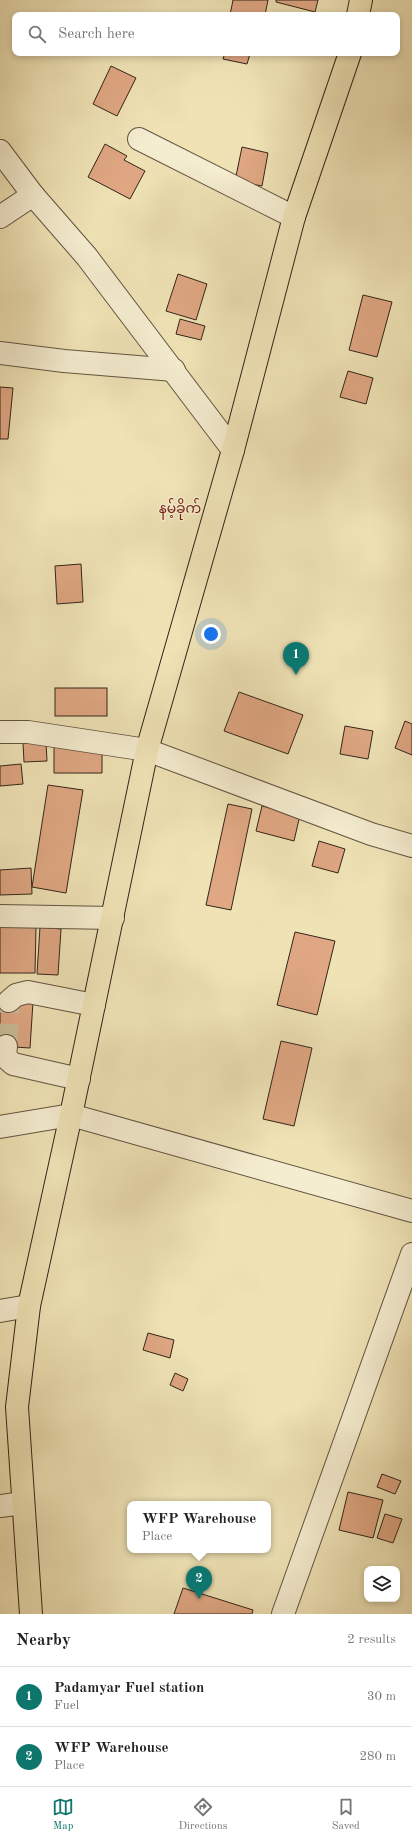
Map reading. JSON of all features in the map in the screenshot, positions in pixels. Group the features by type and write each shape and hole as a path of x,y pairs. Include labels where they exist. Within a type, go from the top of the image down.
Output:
{"main road":[{"path":"359,12 361,0"},
{"path":"30,1614 17,1407 29,1306 79,1079 147,750 233,450 294,217 349,56"}],"street":[{"path":"139,139 294,217"},
{"path":"0,151 32,195 87,257 174,370 233,450"},
{"path":"0,217 32,195"},
{"path":"0,353 64,361 174,370"},
{"path":"0,732 28,732 147,750 371,834 412,846"},
{"path":"0,916 113,918"},
{"path":"9,1001 16,995 28,992 94,1005"},
{"path":"6,1046 5,1058 13,1064 79,1079"},
{"path":"0,1127 71,1115 412,1211"},
{"path":"283,1614 412,1254"},
{"path":"0,1311 29,1306"},
{"path":"0,1506 23,1503"}],"building":[{"path":"233,0 268,0 266,12 231,12"},
{"path":"276,0 318,0 315,12 276,2"},
{"path":"224,56 249,56 247,64 223,59"},
{"path":"111,66 136,78 117,116 93,104"},
{"path":"105,144 127,156 124,160 145,171 130,199 88,177"},
{"path":"242,147 268,153 262,186 235,181"},
{"path":"178,274 207,284 196,320 166,311"},
{"path":"363,295 392,302 377,357 349,350"},
{"path":"180,319 205,326 201,340 176,334"},
{"path":"348,371 373,378 366,404 340,397"},
{"path":"0,387 13,388 8,439 0,439"},
{"path":"81,564 83,602 57,604 55,566"},
{"path":"55,688 107,688 107,716 55,716"},
{"path":"239,692 303,715 288,754 224,731"},
{"path":"405,721 412,724 412,755 395,748"},
{"path":"345,726 373,731 368,759 340,754"},
{"path":"46,742 47,761 24,762 23,743"},
{"path":"54,746 102,747 102,773 54,773"},
{"path":"21,764 23,784 0,786 0,766"},
{"path":"48,785 83,790 66,893 32,887"},
{"path":"228,804 252,809 231,910 206,905"},
{"path":"262,806 300,815 294,841 256,831"},
{"path":"319,841 345,849 338,873 312,866"},
{"path":"31,868 32,894 0,895 0,870"},
{"path":"0,926 36,927 35,973 0,973"},
{"path":"40,927 61,929 58,975 37,974"},
{"path":"295,932 335,941 317,1015 277,1005"},
{"path":"0,1000 33,1002 30,1048 0,1046"},
{"path":"281,1041 312,1048 294,1126 263,1119"},
{"path":"148,1333 174,1340 170,1358 143,1350"},
{"path":"175,1373 188,1379 183,1391 170,1385"},
{"path":"382,1474 401,1481 395,1494 377,1487"},
{"path":"348,1492 383,1500 373,1538 339,1530"},
{"path":"385,1514 402,1519 393,1543 377,1538"},
{"path":"183,1588 253,1610 252,1614 174,1614"}],"tunnel":[{"path":"6,1046 9,1001"}],"place":[{"name":"Padamyar Fuel station","path":"296,675"},
{"name":"WFP Warehouse","path":"199,1599"}],"district":[{"name":"နမ့်ခိုက်","path":"180,509"}]}
